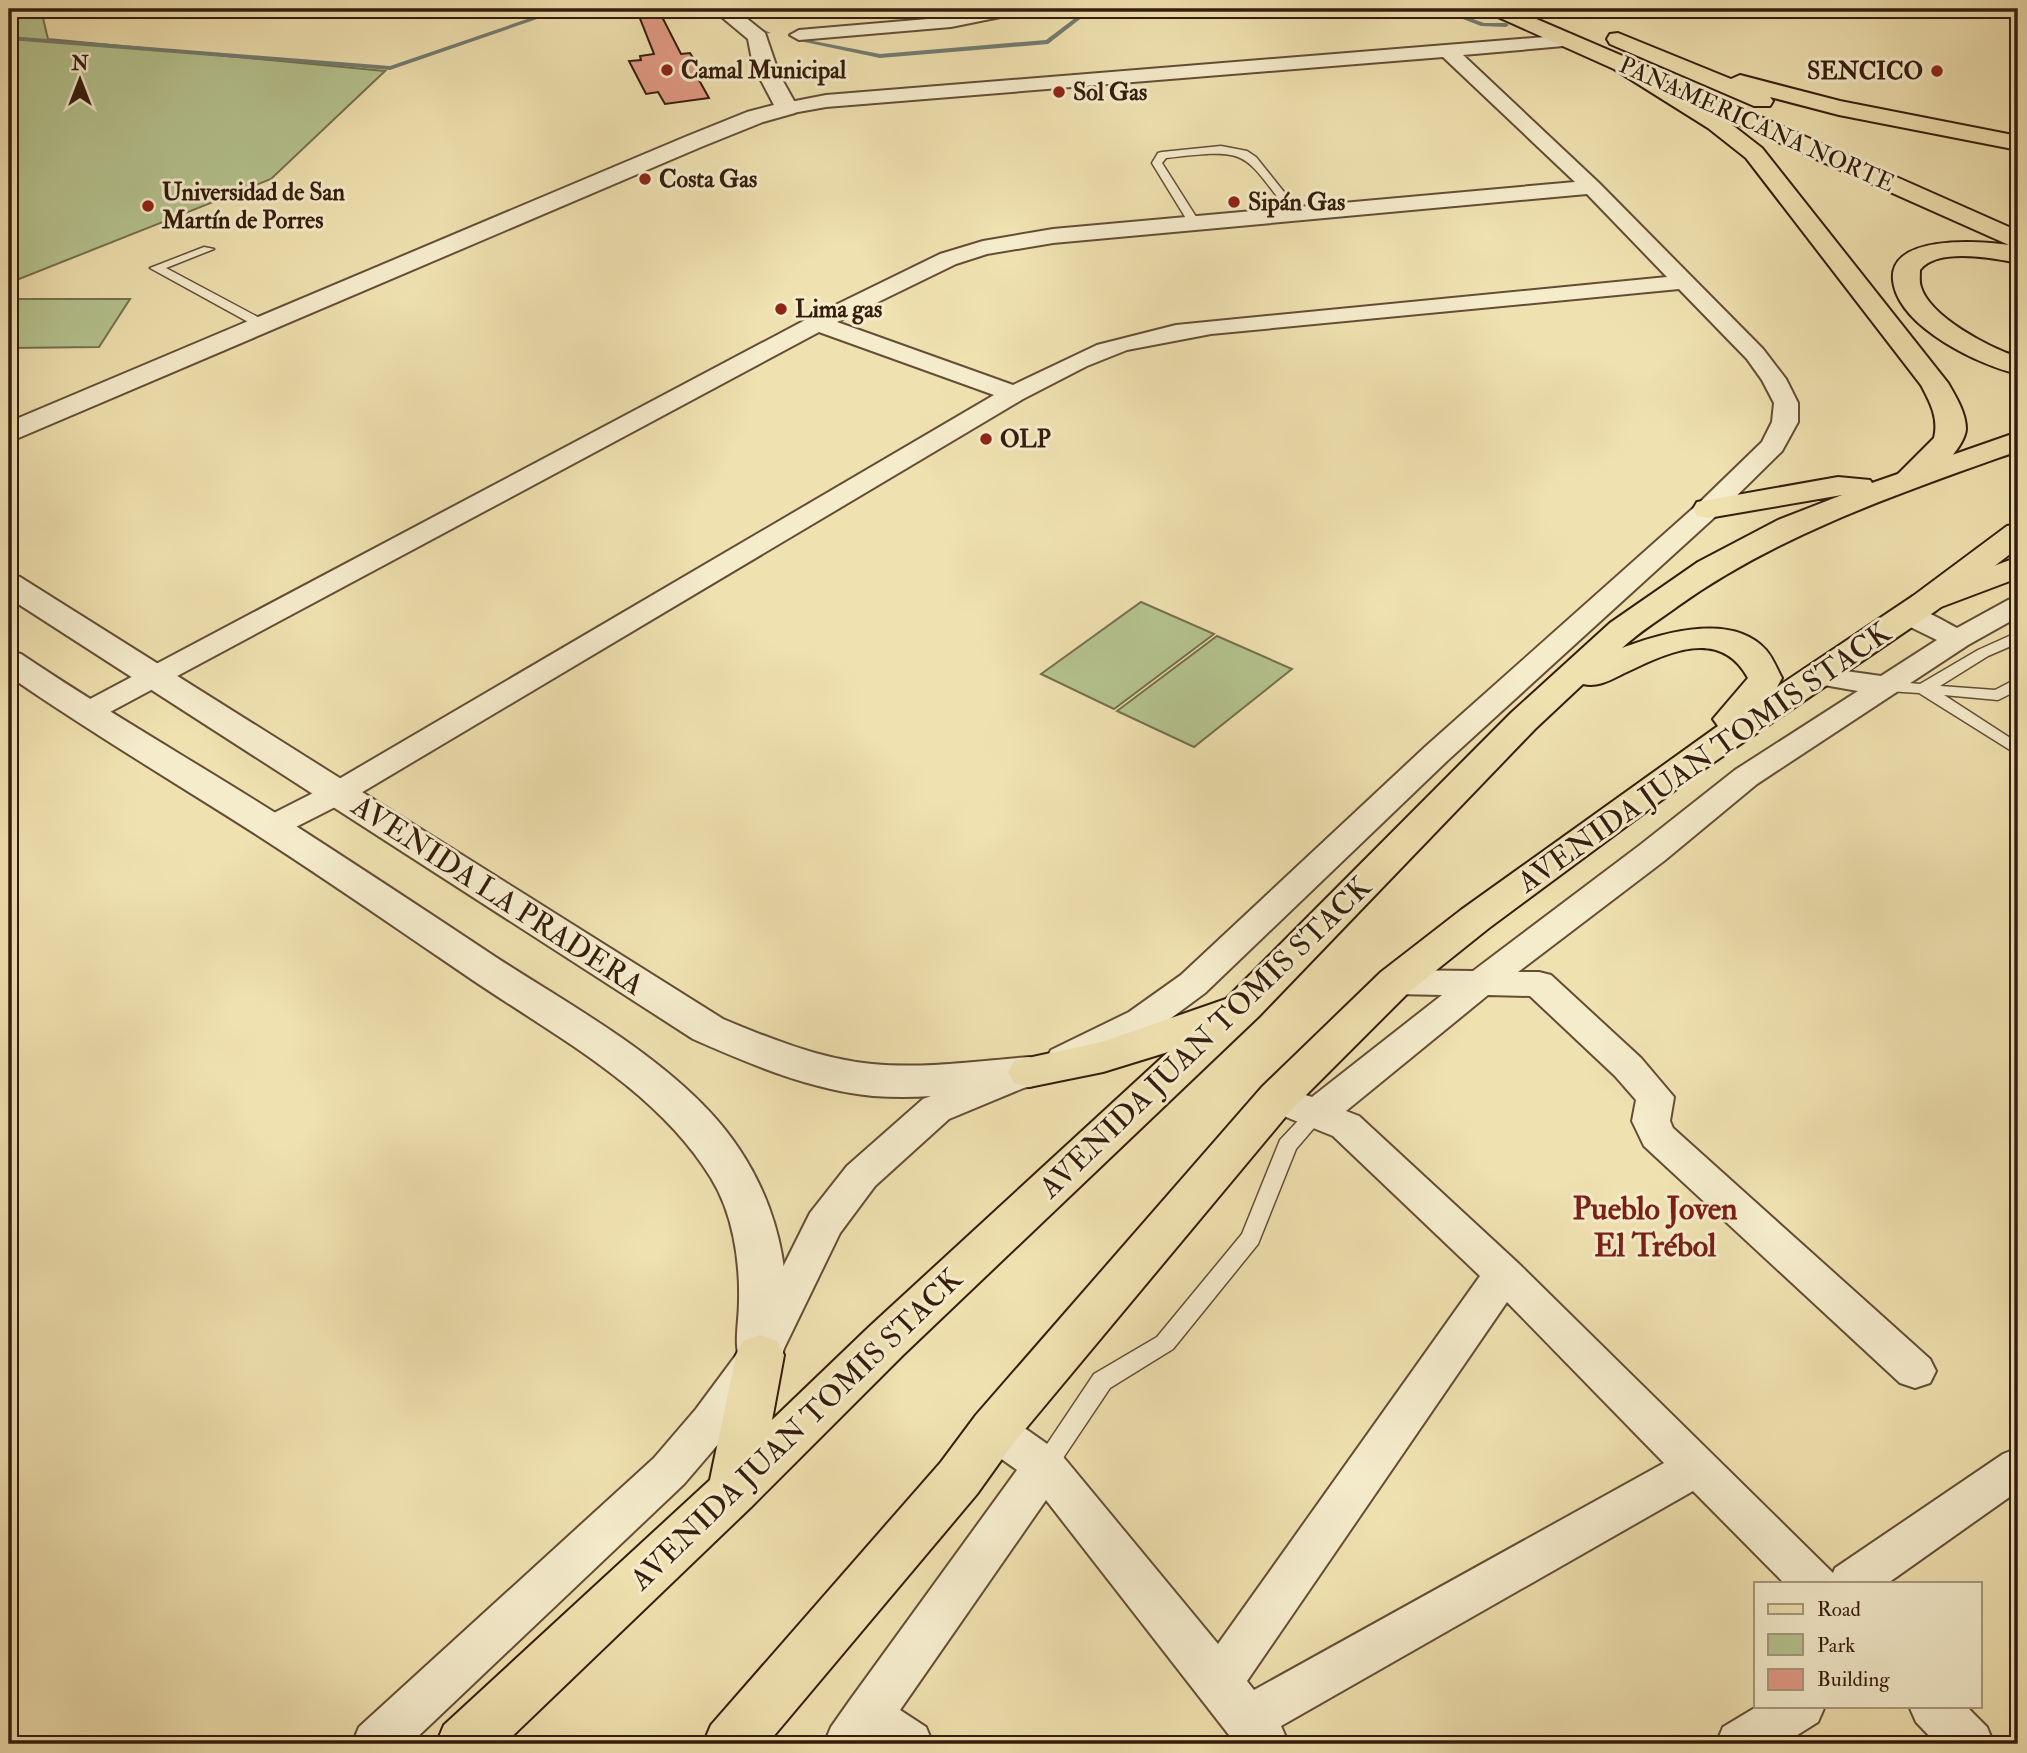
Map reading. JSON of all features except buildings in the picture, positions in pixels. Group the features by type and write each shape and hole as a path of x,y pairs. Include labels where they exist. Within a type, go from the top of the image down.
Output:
{"main road":[{"name":"PANAMERICANA NORTE","path":"1496,9 2018,240"},
{"name":"PANAMERICANA NORTE","path":"1548,9 1818,124"},
{"path":"1667,60 1827,105 2018,143"},
{"path":"1622,64 1716,123 1754,153 1934,383 1952,417 1952,434 1943,450 1900,483 1838,486 1708,509"},
{"path":"2018,255 1979,248 1933,252 1915,258 1907,268 1906,278 1911,292 1939,326 1967,345 2018,366"},
{"name":"AVENIDA JUAN TOMIS STACK","path":"464,1744 733,1491 886,1341 1244,1006 1523,721 1622,630 1709,569 1789,527 1900,483 2018,441"},
{"name":"AVENIDA JUAN TOMIS STACK","path":"731,1744 959,1478 994,1430 1277,1098 1395,982 1475,919 1688,763 1916,609 2018,533"},
{"path":"1916,609 2018,567"},
{"path":"1523,721 1623,658 1684,639 1730,643 1751,653 1760,664 1765,678 1756,694 1688,763"},
{"path":"1029,1072 1103,1057 1161,1039 1244,1006"},
{"path":"733,1491 760,1355"}],"street":[{"path":"722,9 758,37 759,53 766,76 787,108"},
{"path":"799,35 951,22 1014,9"},
{"path":"853,16 872,30"},
{"path":"9,433 693,142 755,117 787,108 826,101 1569,41"},
{"name":"AVENIDA JUAN TOMIS STACK","path":"376,1744 669,1471 711,1422 760,1355 824,1224 862,1176 936,1110 979,1090 1096,1046 1142,1021 1193,984 1436,754 1708,509 1773,446 1785,422 1786,403 1774,379 1755,354 1592,187 1447,50"},
{"path":"86,713 817,323 948,259 983,248 1054,236 1592,187"},
{"path":"271,827 338,793 1014,394 1088,357 1119,345 1211,327 1686,282"},
{"path":"817,323 1014,394"},
{"name":"AVENIDA LA PRADERA","path":"9,584 708,1029 761,1052 813,1069 873,1080 934,1080 1029,1072"},
{"name":"AVENIDA JUAN TOMIS STACK","path":"1316,1114 1746,777 1888,686 1970,646 2018,606"},
{"path":"1916,609 1970,646"},
{"path":"9,661 86,713 271,827 611,1053 666,1094 703,1130 735,1177 754,1223 762,1281 760,1355"},
{"path":"1817,676 1888,686"},
{"path":"1395,982 1539,984 1628,1067 1655,1097 1651,1121 1657,1136 1915,1371"},
{"path":"1277,1098 1346,1126 1504,1274 1813,1582"},
{"path":"1219,1682 1504,1274"},
{"path":"994,1430 1045,1466 1256,1732 1696,1467"},
{"path":"909,1744 858,1730 1045,1466"},
{"path":"1852,1582 2018,1467"},
{"path":"1740,1744 1798,1708"},
{"path":"1935,1708 1970,1744"}],"lane":[{"path":"1194,223 1157,163 1162,155 1227,150 1240,153 1252,160 1296,214"},
{"path":"208,249 156,268 264,325"},
{"path":"1923,689 1970,646 2018,637"},
{"path":"1888,686 1997,695 2018,683"},
{"path":"1923,689 2018,750"},
{"path":"1045,1466 1102,1381 1164,1343 1251,1238 1287,1145 1316,1114"}],"path":[{"path":"10,12 40,9"}],"green space":[{"path":"42,14 48,39 385,71 271,179 9,283 9,18"},
{"path":"16,299 130,299 99,347 9,348 9,309"},
{"path":"1141,602 1214,634 1114,709 1041,674"},
{"path":"1217,636 1292,669 1194,747 1117,711"}],"waterway":[{"path":"9,38 390,68 538,17 570,9"},
{"path":"729,9 750,26 768,33"},
{"path":"798,40 880,56 1048,42 1090,9"},
{"path":"1440,9 1483,25 1506,25"},
{"path":"1574,17 1714,9"}],"place":[{"name":"Camal Municipal","path":"667,70"},
{"name":"SENCICO","path":"1937,71"},
{"name":"Sol Gas","path":"1059,92"},
{"name":"Costa Gas","path":"645,179"},
{"name":"Sipán Gas","path":"1234,202"},
{"name":"Universidad de San Martín de Porres","path":"148,206"},
{"name":"Lima gas","path":"781,309"},
{"name":"OLP","path":"986,439"}],"district":[{"name":"Pueblo Joven El Trébol","path":"1655,1226"}]}
